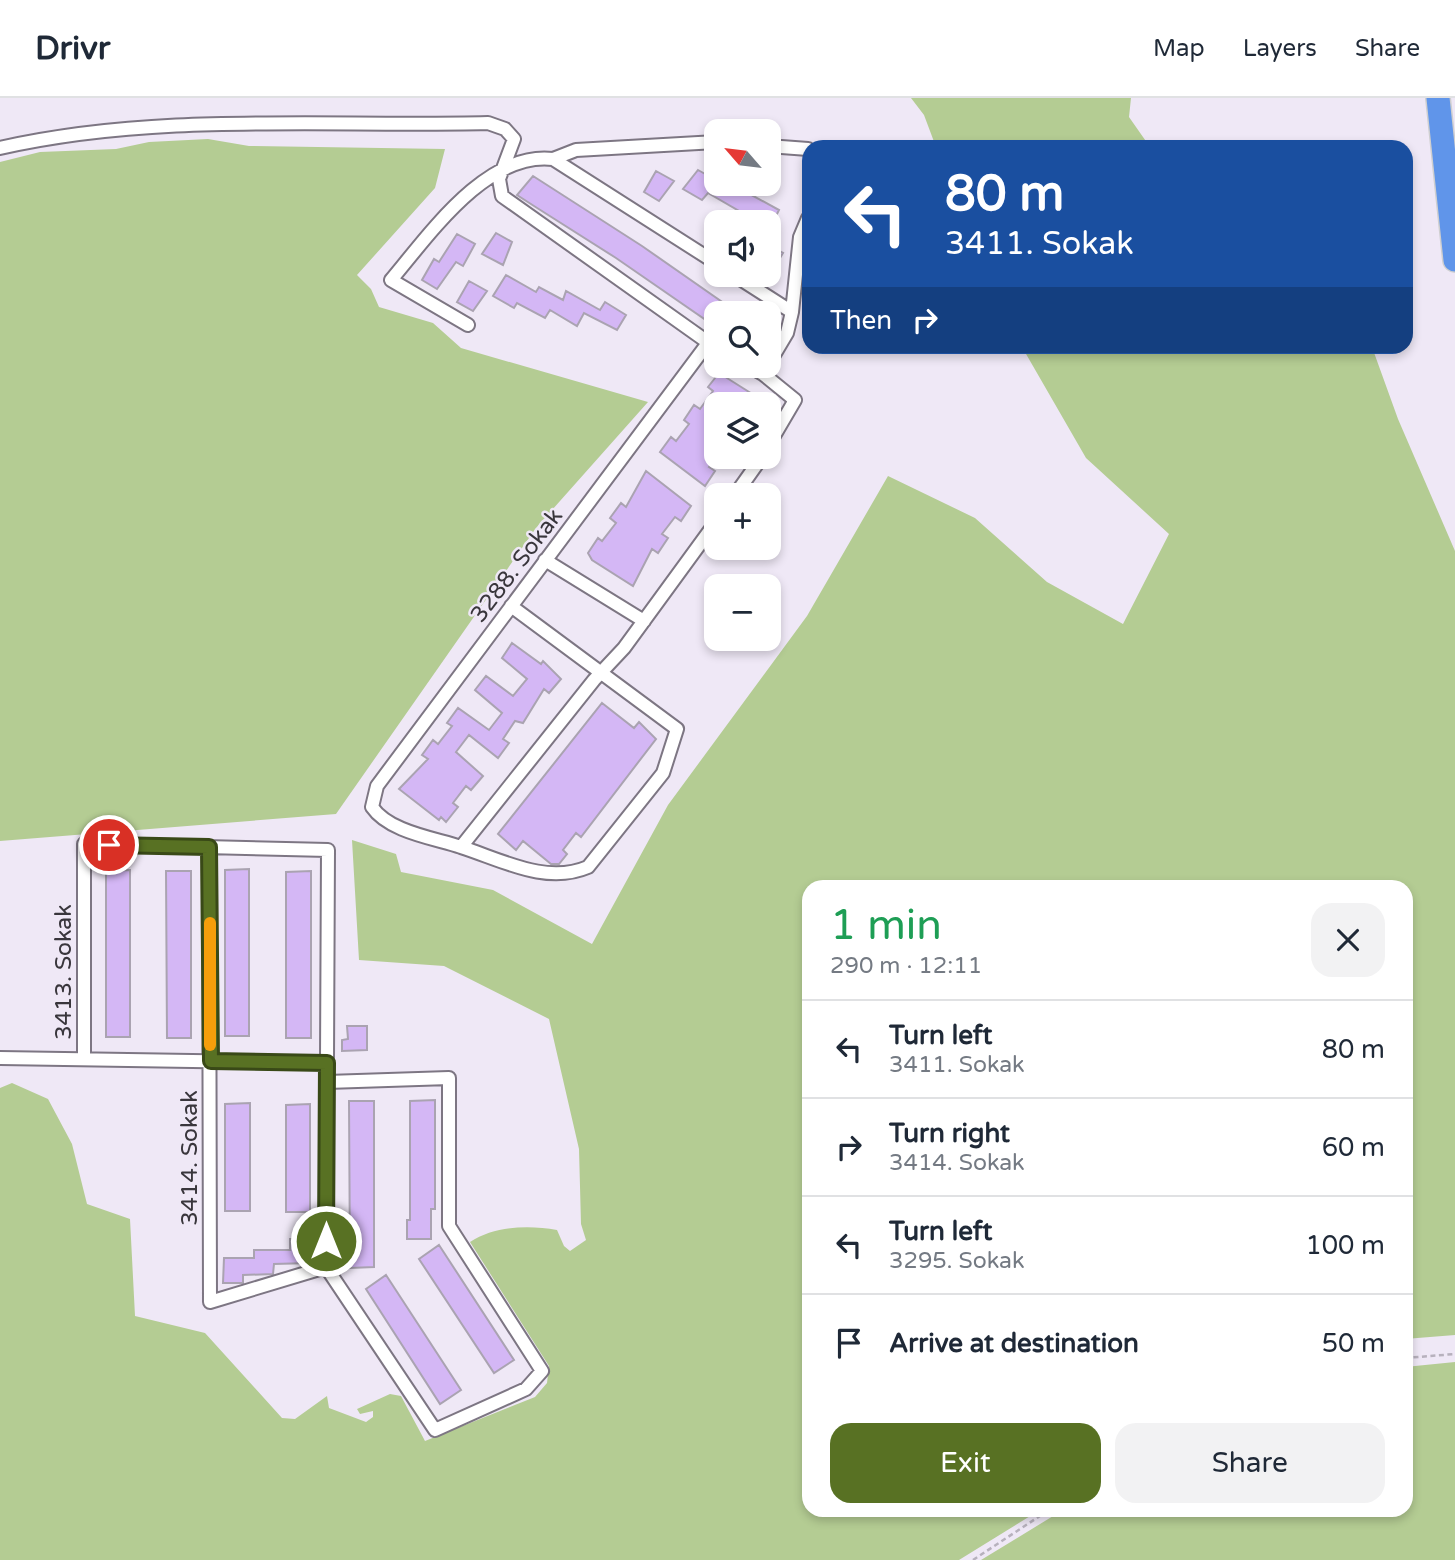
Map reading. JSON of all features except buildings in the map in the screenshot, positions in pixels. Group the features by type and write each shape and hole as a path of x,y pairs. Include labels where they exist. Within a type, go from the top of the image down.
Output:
{"highway":[{"path":"1438,98 1455,260"}],"street":[{"path":"0,148 46,138 148,126 488,123 505,129 514,139 499,179 502,196 704,339"},
{"path":"552,159 576,150 704,143"},
{"path":"781,147 802,149"},
{"path":"468,325 391,279 454,206 505,166 537,157 552,159 704,255"},
{"path":"781,344 788,332 792,312 802,232"},
{"path":"753,287 792,312"},
{"name":"3288. Sokak","path":"461,847 406,829 378,815 372,807 377,786 545,560 704,355"},
{"path":"776,378 795,400 781,424"},
{"path":"511,606 601,672 677,729 663,774 588,867 571,874 542,874 461,847 601,672 644,621 704,538"},
{"path":"545,560 644,621"},
{"name":"3413. Sokak","path":"84,1057 84,844 209,847"},
{"path":"209,847 328,850 326,1267 435,1430 526,1389 542,1371 449,1226 449,1078 327,1082"},
{"name":"3414. Sokak","path":"209,847 210,1302 326,1267"},
{"path":"0,1058 84,1057 327,1063"}],"path":[{"path":"1413,1357 1455,1354"},
{"path":"973,1560 1038,1517"}],"green space":[{"path":"911,98 1131,98 1129,117 1145,140 933,140 924,115"},
{"path":"208,139 249,146 445,149 435,188 357,275 371,289 379,307 433,323 461,348 648,402 536,528 336,814 0,841 0,162 40,152 116,149 149,142"},
{"path":"1026,354 1375,354 1398,419 1455,551 1455,1335 1413,1338 1413,880 802,880 802,1517 1029,1517 959,1560 0,1560 0,1088 12,1083 48,1099 72,1144 87,1204 130,1219 135,1316 205,1333 282,1418 295,1419 327,1396 329,1408 366,1422 373,1417 373,1411 360,1414 357,1409 390,1394 401,1396 425,1441 535,1397 547,1383 549,1366 470,1242 490,1233 523,1227 557,1230 564,1246 570,1251 586,1240 581,1224 579,1149 549,1019 444,966 359,960 352,840 396,854 401,872 493,890 592,944 668,805 807,616 888,476 975,518 1047,582 1123,624 1169,534 1086,458"},
{"path":"1455,1362 1455,1560 981,1560 1052,1517 1413,1517 1413,1366"}],"slow traffic":[{"path":"210,923 210,1045"}],"route":[{"path":"109,845 209,847 211,1061 327,1063 326,1241"}]}
